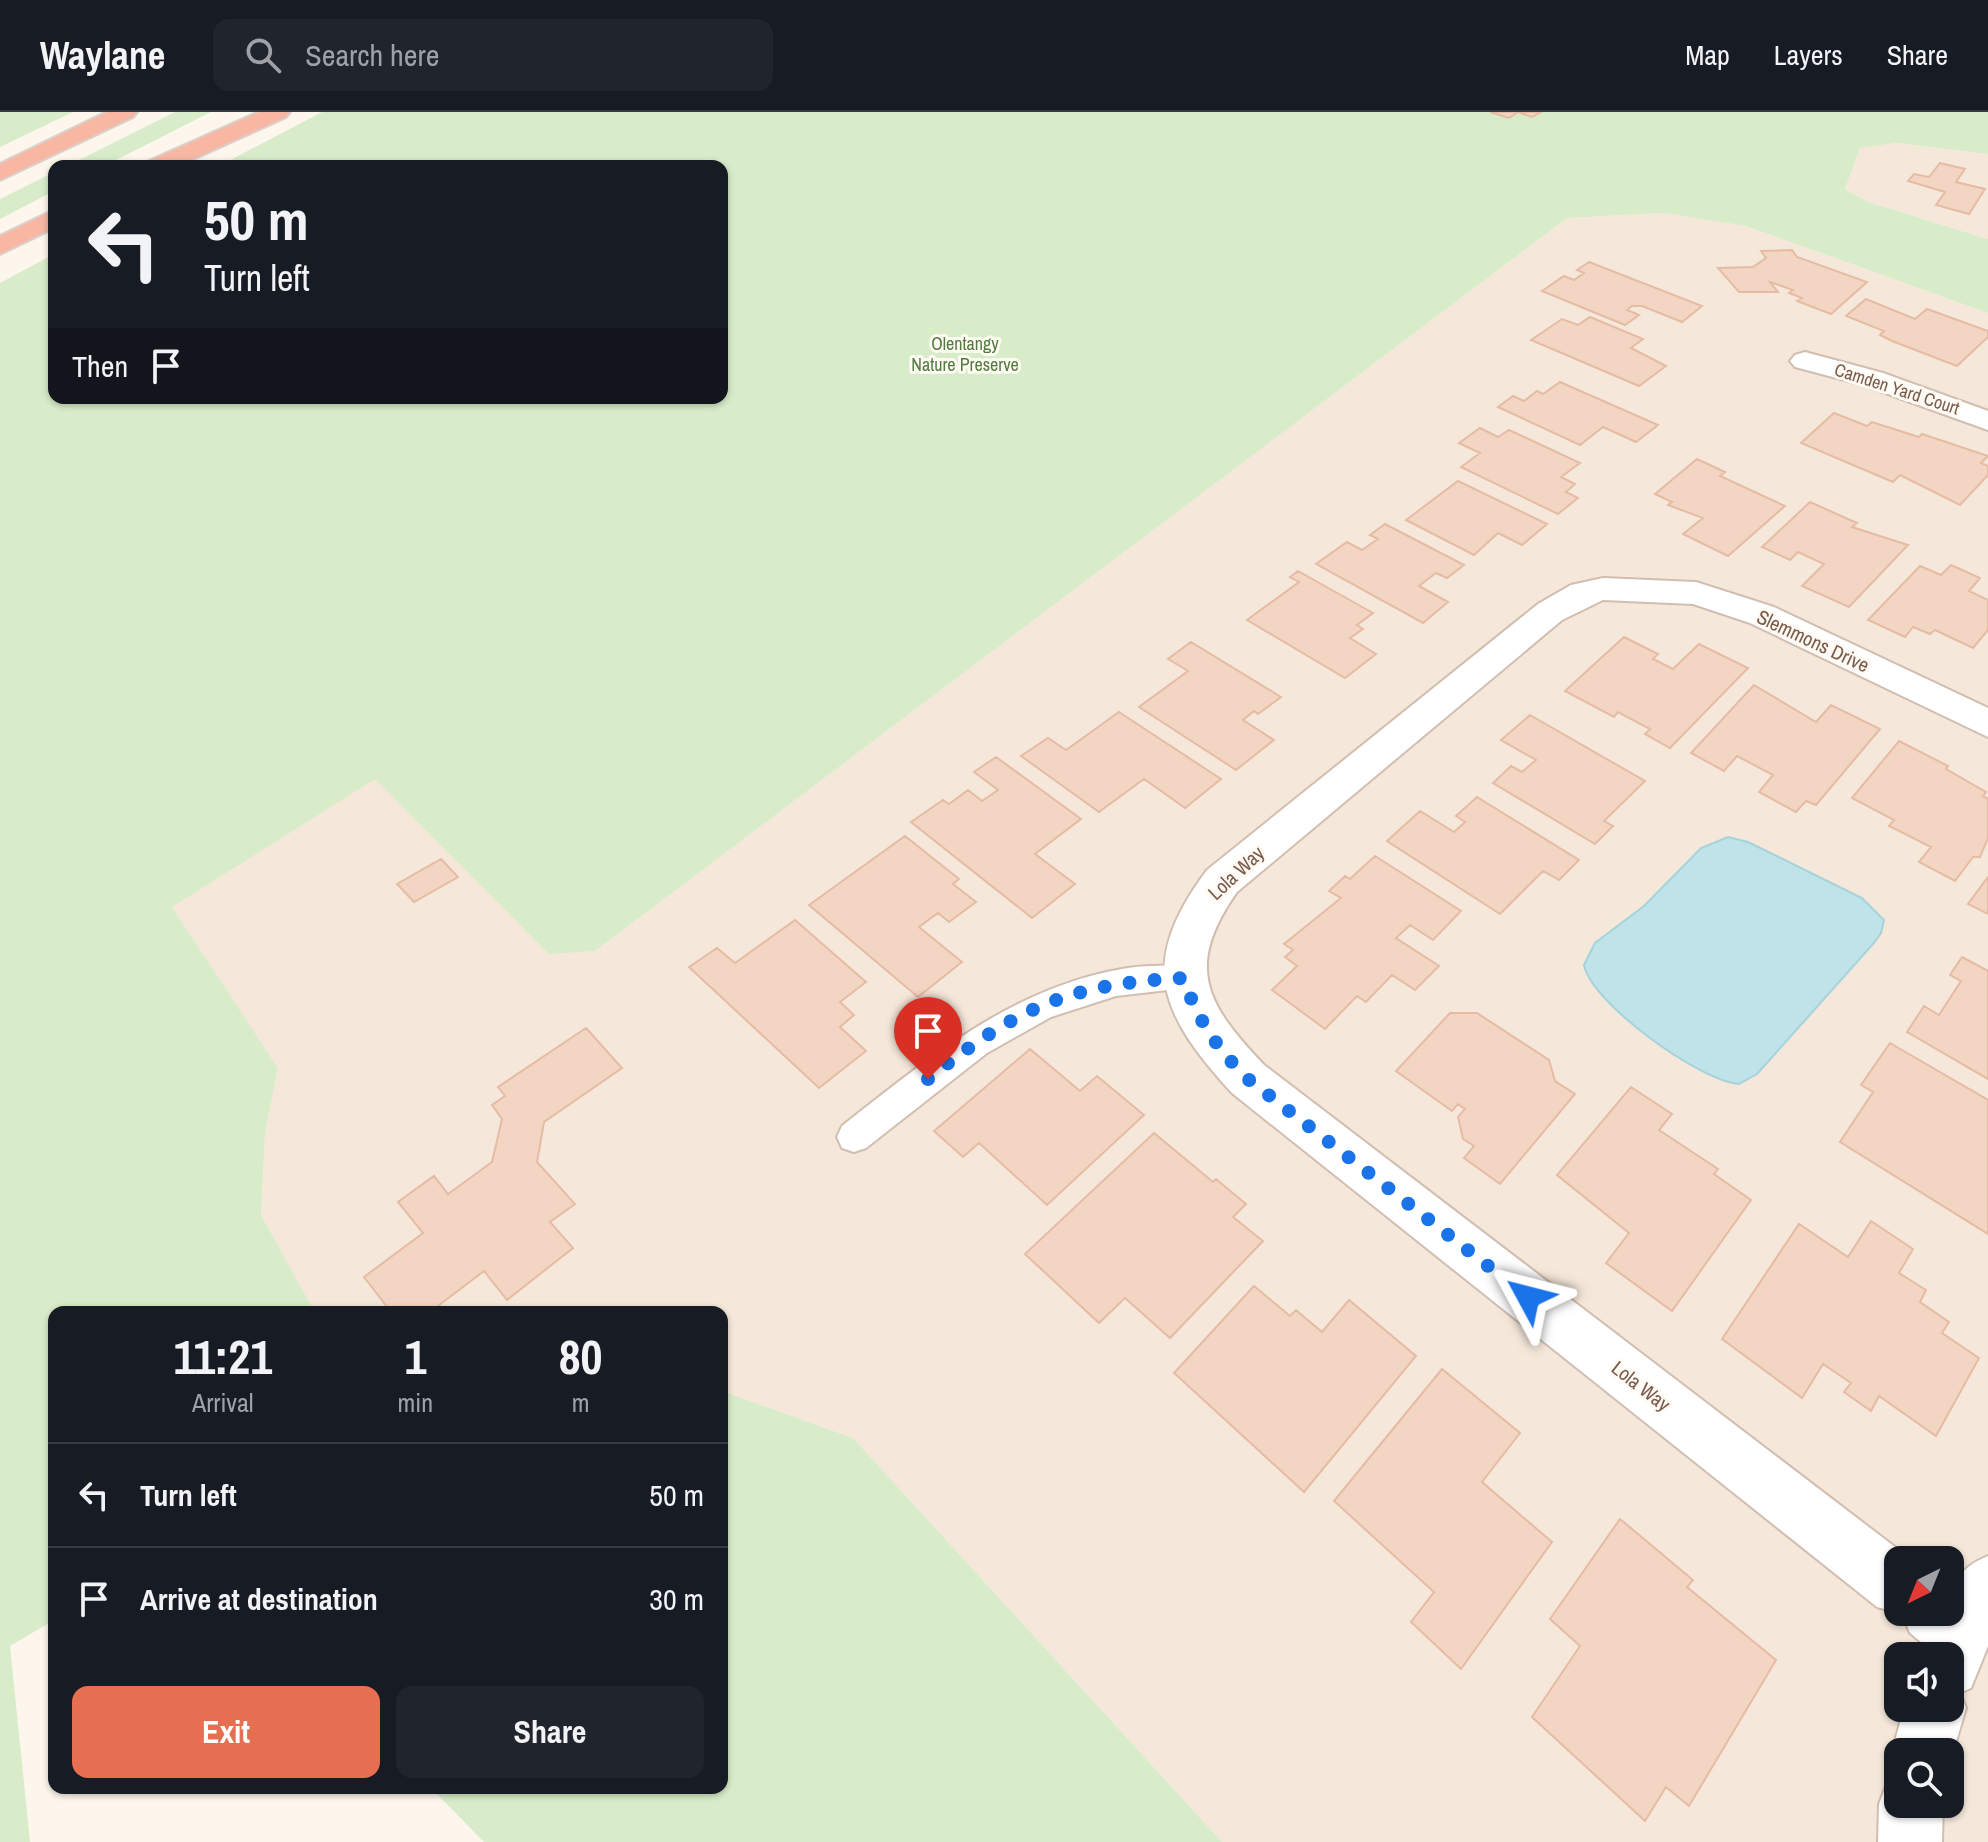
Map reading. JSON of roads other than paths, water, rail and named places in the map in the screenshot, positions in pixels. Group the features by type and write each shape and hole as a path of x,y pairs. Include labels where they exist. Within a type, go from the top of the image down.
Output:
{"highway":[{"path":"0,173 125,112"},
{"path":"167,160 258,112"},
{"path":"170,160 278,112"},
{"path":"0,246 48,221"}],"street":[{"name":"Camden Yard Court","path":"1805,361 1887,383 1988,421"},
{"name":"Slemmons Drive","path":"1630,588 1696,593 1762,615 1988,724"},
{"name":"Lola Way","path":"1630,588 1583,593 1550,612 1222,881 1199,908 1187,939 1183,978 1195,1011 1218,1049 1248,1079 1884,1575"},
{"path":"1910,1842 1911,1818"}],"lane":[{"path":"854,1137 978,1040 1029,1009 1119,982 1183,978"}],"water":[{"path":"1728,837 1748,842 1862,898 1884,920 1881,933 1874,943 1757,1074 1739,1084 1699,1070 1650,1038 1606,1000 1591,981 1584,965 1595,943 1644,906 1701,848"}],"park label":[{"name":"Olentangy Nature Preserve","path":"965,354"}]}
